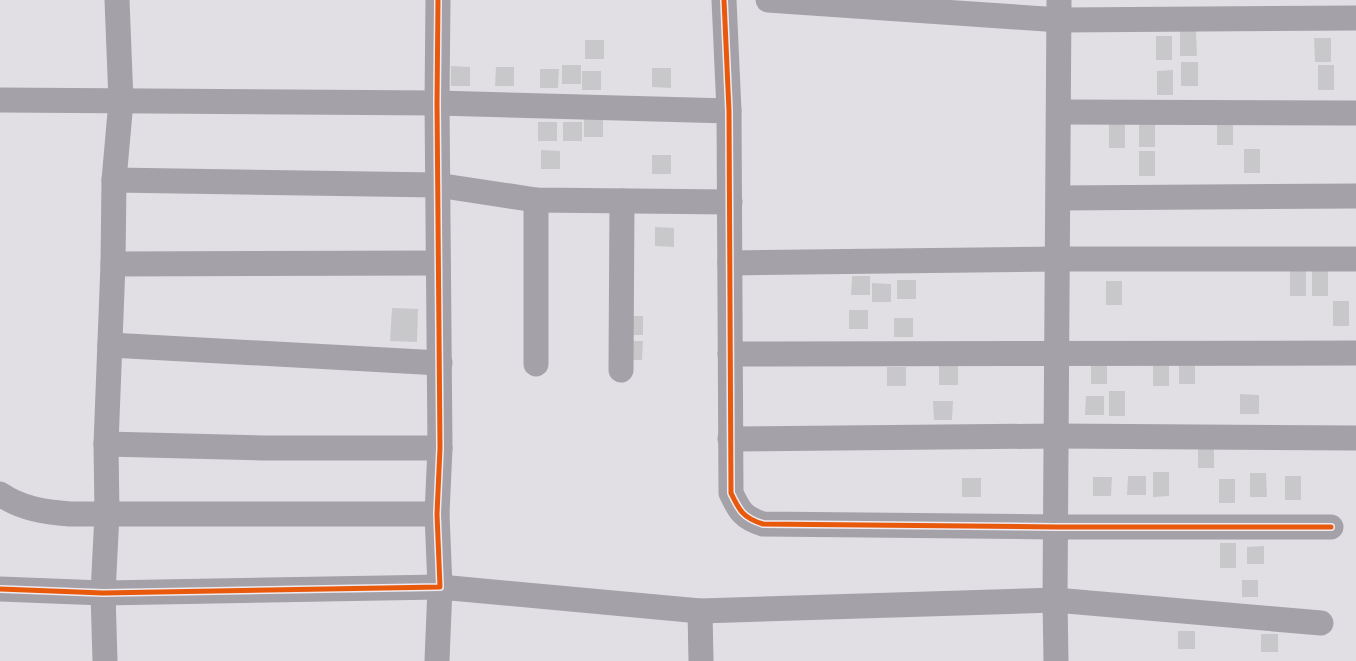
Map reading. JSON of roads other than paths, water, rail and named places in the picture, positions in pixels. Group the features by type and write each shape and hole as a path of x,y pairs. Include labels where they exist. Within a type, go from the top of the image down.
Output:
{"street":[{"path":"105,661 103,593 107,514 106,444 113,264 114,180 121,101 116,0"},
{"path":"437,661 440,588 437,514 440,448 437,185 438,0"},
{"path":"724,0 730,111 731,493 739,510 751,520 763,524 1331,527"},
{"path":"768,0 1356,18"},
{"path":"1056,661 1059,10"},
{"path":"0,100 437,103 730,111"},
{"path":"1059,112 1356,112"},
{"path":"114,180 437,185 536,200 730,202"},
{"path":"1058,198 1356,196"},
{"path":"536,200 536,364"},
{"path":"621,370 622,201"},
{"path":"730,263 1058,259 1356,259"},
{"path":"113,264 438,263"},
{"path":"110,345 440,363"},
{"path":"730,354 1356,353"},
{"path":"730,439 1057,436 1356,438"},
{"path":"106,444 264,448 440,448"},
{"path":"0,494 13,503 46,512 70,514 437,514"},
{"path":"0,589 103,593 440,588 700,611 1055,600 1321,623"},
{"path":"700,611 701,661"}]}
